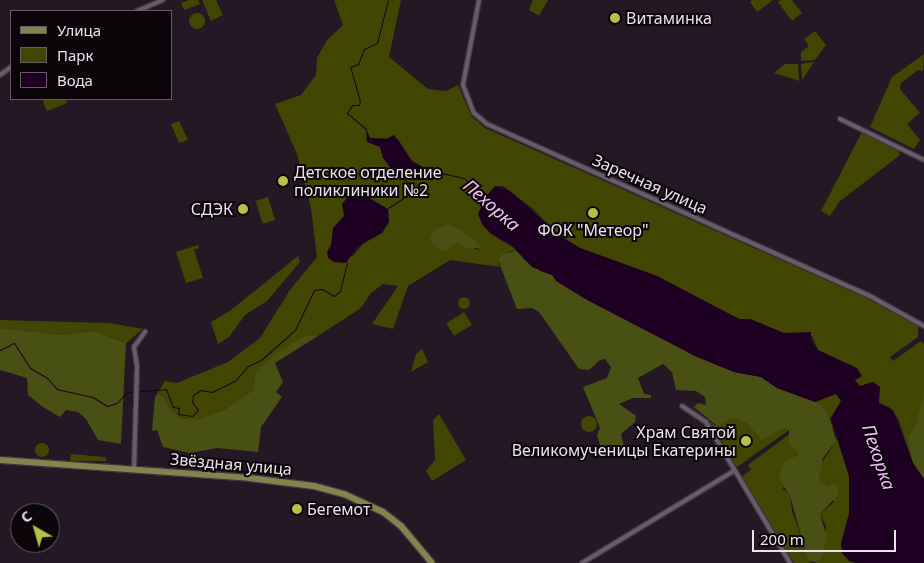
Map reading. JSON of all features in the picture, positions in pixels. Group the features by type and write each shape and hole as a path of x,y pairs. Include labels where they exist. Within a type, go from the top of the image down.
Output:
{"main road":[{"name":"Звёздная улица","path":"0,460 292,482 344,494 390,517 432,563"}],"street":[{"path":"139,10 163,0"},
{"name":"Заречная улица","path":"479,0 463,85 474,113 487,124 868,295 924,326"},
{"path":"840,118 924,160"},
{"path":"134,470 136,380 134,347 145,332"},
{"path":"682,406 706,422 790,563"},
{"path":"582,563 734,471"}],"green space":[{"path":"189,0 198,0 200,4 184,10 181,3"},
{"path":"202,0 216,0 223,15 211,21"},
{"path":"334,0 401,0 389,57 428,89 446,91 458,85 471,116 485,128 866,298 918,326 918,337 890,357 893,361 921,341 924,344 924,479 913,463 898,418 889,407 879,403 873,382 860,386 818,350 812,336 784,333 750,319 739,319 657,276 580,248 559,235 532,208 503,186 495,186 485,198 497,238 518,250 508,252 498,263 500,267 450,260 408,286 393,329 372,324 398,286 383,284 371,293 361,308 318,336 304,336 256,372 252,391 224,410 198,419 181,419 172,412 164,397 159,394 155,397 165,381 177,383 228,362 260,338 290,290 317,257 311,208 297,154 275,104 301,95 316,75 317,58 327,40 343,25","holes":["367,130 370,138 398,139 412,161 428,170 405,172 390,167 383,158 380,147 371,143","388,209 389,222 382,233 367,239 353,256 327,252 344,216","463,231 479,250 455,243"]},
{"path":"533,0 548,0 539,16 529,10"},
{"path":"752,0 773,0 757,12 750,2"},
{"path":"781,0 792,0 802,13 792,21 778,2"},
{"path":"197,13 203,15 205,21 203,27 197,29 191,27 189,21 191,15"},
{"path":"815,31 826,45 815,60 801,61 801,52 809,46 804,39"},
{"path":"924,54 923,71 918,70 901,83 900,89 920,113 907,124 920,140 914,149 870,127 892,77"},
{"path":"814,62 802,80 801,64"},
{"path":"785,64 798,64 799,81 774,73"},
{"path":"42,100 66,100 67,103 47,111"},
{"path":"179,121 188,140 179,143 171,124"},
{"path":"862,132 898,151 900,155 839,202 830,216 821,211"},
{"path":"268,197 275,220 263,224 256,201"},
{"path":"448,224 463,231 482,247 471,249 455,243 446,251 433,246 430,238 434,230"},
{"path":"198,245 199,248 194,250 203,278 186,283 176,252"},
{"path":"518,250 524,259 540,271 552,275 563,285 695,356 734,372 761,377 777,388 821,404 829,415 836,441 823,458 819,479 827,486 833,483 838,487 838,495 820,514 827,538 822,557 817,563 808,560 790,496 779,479 784,462 798,455 795,448 789,446 789,430 781,429 762,440 746,423 732,418 718,427 694,407 698,403 706,405 705,397 696,391 676,390 672,372 663,364 638,378 644,394 651,395 651,398 633,398 619,404 636,416 635,422 621,434 624,446 610,457 603,455 597,435 600,428 583,387 607,378 611,367 605,359 600,360 589,370 579,369 539,312 532,308 517,309 498,260 501,255"},
{"path":"298,256 300,262 267,301 245,315 229,337 218,344 211,322 231,310"},
{"path":"462,297 466,297 470,303 466,309 462,309 458,305 458,301"},
{"path":"464,312 472,325 454,336 446,323"},
{"path":"0,320 109,323 143,329 126,343 93,331 61,335 0,328"},
{"path":"0,328 61,335 93,331 126,343 121,444 98,440 86,419 78,412 66,410 60,417 43,407 28,395 27,378 0,370"},
{"path":"304,336 318,336 275,363 283,382 276,392 282,397 261,427 258,452 217,448 190,453 163,447 157,430 152,431 155,397 159,394 164,397 172,412 181,419 198,419 224,410 252,391 256,372 277,353"},
{"path":"422,349 428,362 411,372 416,354"},
{"path":"836,393 841,401 831,418 821,404 815,402"},
{"path":"924,394 924,479 913,463 908,437 916,425"},
{"path":"439,414 466,460 432,481 426,471 435,460 433,420"},
{"path":"589,416 597,424 589,432 581,424"},
{"path":"732,418 746,423 762,439 781,429 789,430 737,467 710,422 718,427"},
{"path":"791,433 798,455 790,460 783,489 790,495 792,511 811,563 794,563 741,477 751,470 748,465"},
{"path":"836,436 849,476 849,514 841,544 849,561 856,563 817,563 822,557 826,526 820,514 834,502 819,479 819,467 836,441"},
{"path":"39,443 45,443 49,450 45,457 39,457 35,453 35,447"},
{"path":"71,454 105,457 107,461 70,461"}],"water":[{"path":"366,129 370,138 386,139 394,135 412,161 428,170 409,176 390,167 383,158 380,147 367,142"},
{"path":"495,186 510,191 559,235 580,248 657,276 739,319 750,319 784,333 811,332 811,340 818,350 857,368 862,376 855,380 860,386 873,382 880,387 879,403 893,410 913,463 924,479 924,563 856,563 849,561 842,553 841,544 849,514 849,476 831,418 841,401 836,394 815,402 777,388 761,377 734,372 695,356 587,300 556,281 552,275 532,267 510,244 491,234 482,224 478,214 485,198"},
{"path":"350,194 364,195 388,209 389,222 382,233 357,247 346,263 334,262 328,258 327,252 331,247 333,228 344,216 342,204"}],"waterway":[{"path":"366,129 347,113 352,105 359,105 360,101 350,67 358,64 364,49 377,43 388,0"},
{"name":"Пехорка","path":"427,170 464,178 485,198"},
{"name":"Пехорка","path":"388,208 416,190 402,177 405,171"},
{"name":"Пехорка","path":"0,350 14,343 30,368 47,378 57,389 93,397 107,406 117,403 127,392 166,389 173,407 179,408 178,414 192,416 198,410 192,402 193,395 201,390 212,392 235,381 248,366 261,360 295,330 314,290 322,289 334,296 340,291 347,263"}],"place":[{"name":"Витаминка","path":"615,18"},
{"name":"Детское отделение поликлиники №2","path":"283,181"},
{"name":"СДЭК","path":"243,209"},
{"name":"ФОК \"Метеор\"","path":"593,213"},
{"name":"Храм Святой Великомученицы Екатерины","path":"746,441"},
{"name":"Бегемот","path":"297,509"}]}
